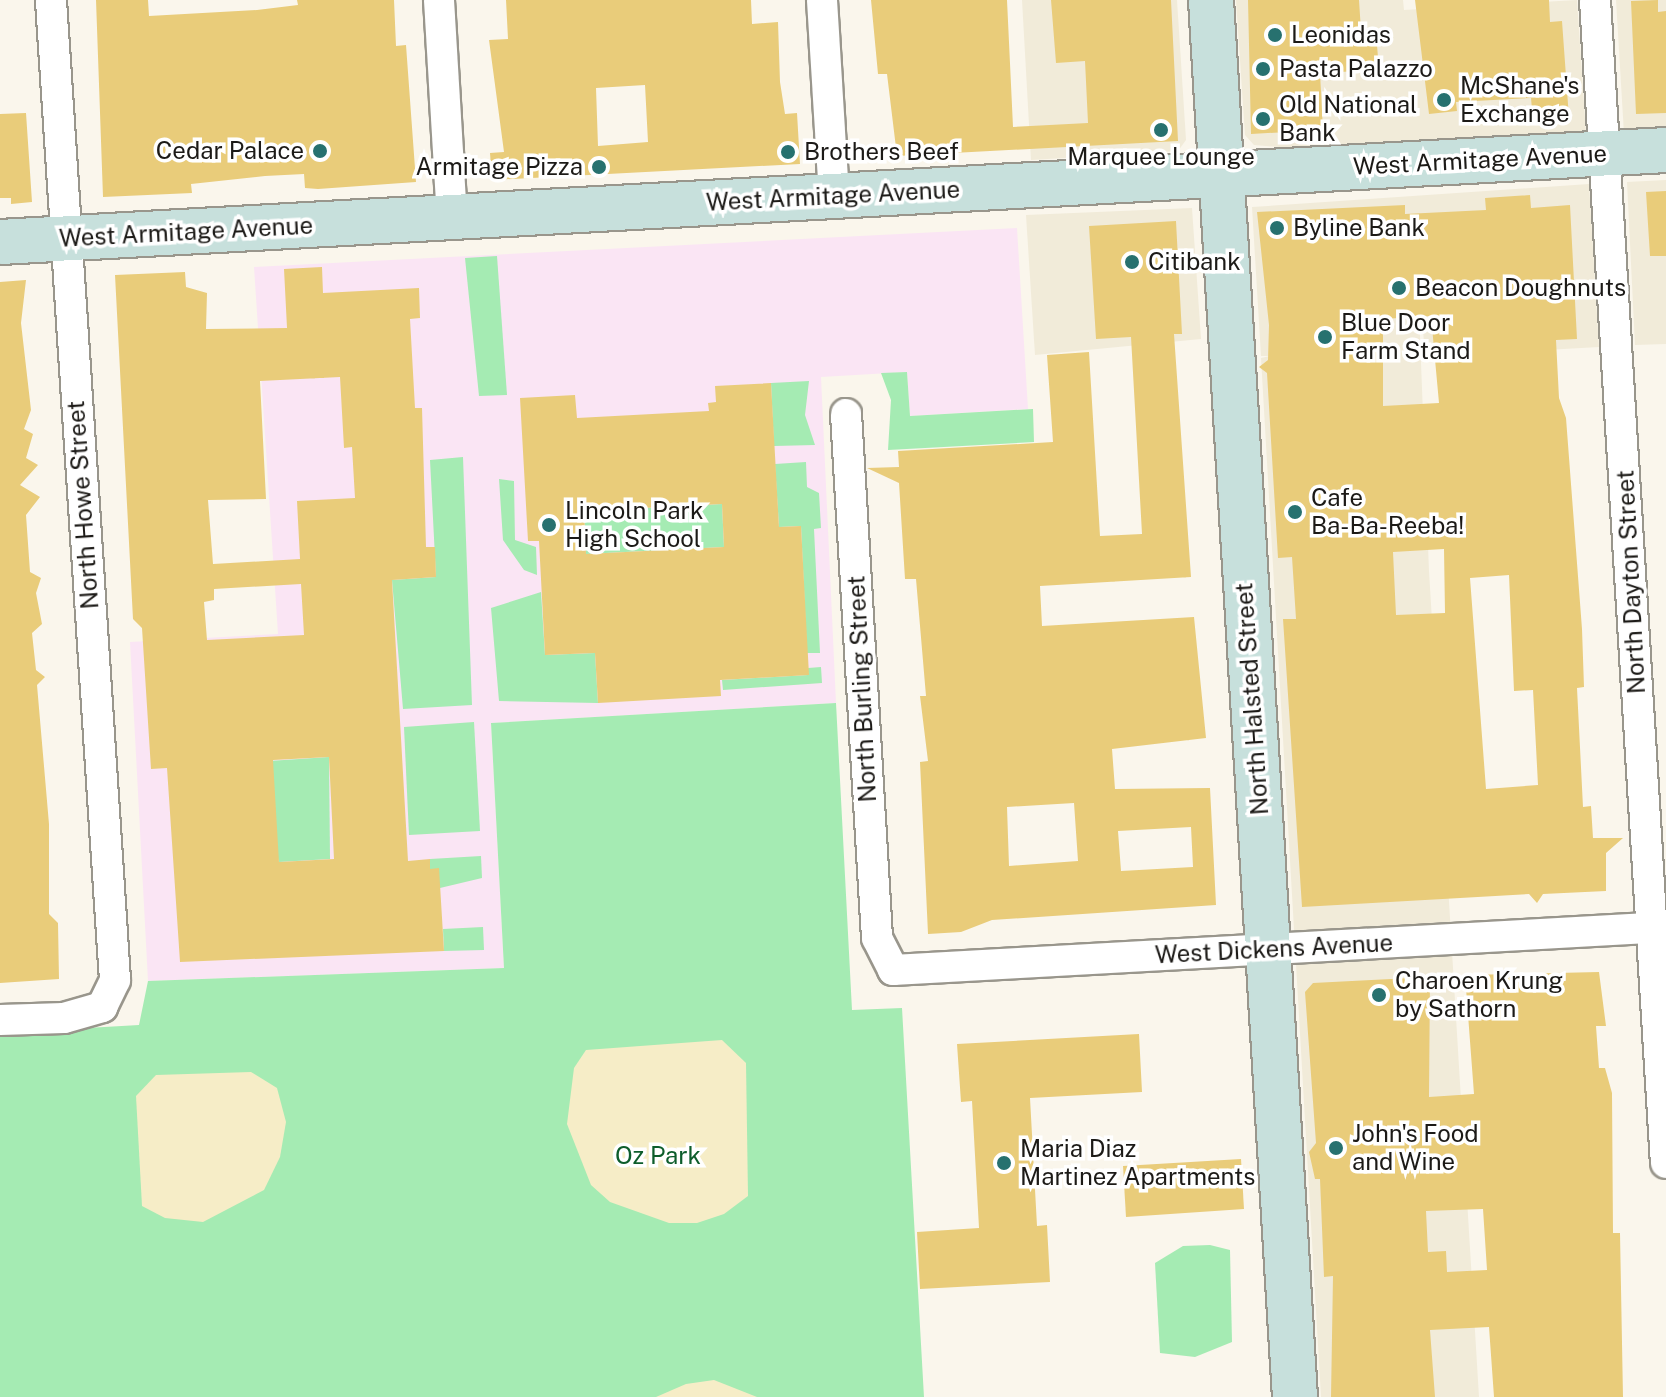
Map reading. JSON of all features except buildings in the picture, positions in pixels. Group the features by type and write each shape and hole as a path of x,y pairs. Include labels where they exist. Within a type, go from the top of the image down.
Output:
{"main road":[{"name":"North Halsted Street","path":"1211,0 1295,1397"},
{"name":"West Armitage Avenue","path":"0,242 1666,150"}],"street":[{"name":"North Howe Street","path":"0,1020 64,1018 102,1007 115,980 51,0"},
{"path":"439,0 452,217"},
{"path":"822,0 834,196"},
{"name":"North Dayton Street","path":"1595,0 1659,927 1666,1163"},
{"name":"North Burling Street","path":"846,414 877,938 884,963"},
{"name":"West Dickens Avenue","path":"884,963 917,971 1659,927"}],"shaded area":[{"path":"1022,0 1177,0 1186,140 1178,151 1031,160"},
{"path":"1236,0 1403,0 1404,10 1577,0 1586,133 1293,148 1254,145 1245,135"},
{"path":"1616,0 1666,0 1666,131 1624,134"},
{"path":"1666,180 1666,344 1635,345 1627,182"},
{"path":"1589,184 1599,347 1425,357 1416,232 1429,571 1479,1397 1321,1397 1261,358 1270,356 1261,356 1252,207"},
{"path":"1192,208 1201,339 1035,355 1026,215"},
{"name":"Lincoln Park High School","path":"1017,228 1028,409 910,416 907,372 821,377 836,703 491,723 504,968 148,981 130,642 278,634 254,267"}],"green space":[{"path":"497,256 507,395 479,396 465,258"},
{"path":"907,372 910,416 1033,409 1034,442 888,450 891,400 881,373"},
{"path":"809,381 805,415 815,445 774,446 771,383"},
{"path":"463,457 472,705 403,709 392,580 436,577 430,460"},
{"path":"806,462 807,487 819,493 821,528 814,529 820,653 807,653 801,526 779,527 775,464"},
{"path":"499,479 514,481 515,540 536,547 537,575 524,570 503,540"},
{"path":"722,504 724,547 586,554 584,511"},
{"path":"541,592 545,655 595,653 598,703 499,701 491,608"},
{"path":"821,667 822,683 723,690 722,680 808,675 808,668"},
{"name":"Oz Park","path":"836,703 852,1010 902,1008 924,1397 0,1397 0,1033 139,1025 148,981 504,968 491,723"},
{"path":"474,722 480,831 409,835 404,727"},
{"path":"329,757 330,859 279,862 253,762"},
{"path":"481,856 482,878 440,888 430,869 430,859"},
{"path":"483,927 484,950 444,951 443,929"},
{"path":"1210,1245 1230,1250 1232,1342 1195,1357 1160,1353 1155,1263 1183,1246"}],"sand":[{"path":"722,1040 746,1063 748,1196 724,1214 697,1223 669,1223 610,1202 591,1185 567,1124 574,1068 586,1050"},
{"path":"251,1072 277,1088 286,1122 280,1157 264,1190 203,1222 165,1218 142,1206 136,1096 156,1075"},
{"path":"714,1380 757,1397 656,1397 686,1384"}],"place":[{"name":"Leonidas","path":"1275,35"},
{"name":"Pasta Palazzo","path":"1263,69"},
{"name":"McShane's Exchange","path":"1444,100"},
{"name":"Old National Bank","path":"1263,119"},
{"name":"Marquee Lounge","path":"1161,130"},
{"name":"Cedar Palace","path":"320,151"},
{"name":"Brothers Beef","path":"788,152"},
{"name":"Armitage Pizza","path":"599,167"},
{"name":"Byline Bank","path":"1277,228"},
{"name":"Citibank","path":"1132,262"},
{"name":"Beacon Doughnuts","path":"1399,288"},
{"name":"Blue Door Farm Stand","path":"1325,337"},
{"name":"Cafe Ba-Ba-Reeba!","path":"1295,512"},
{"name":"Lincoln Park High School","path":"549,525"},
{"name":"Charoen Krung by Sathorn","path":"1379,995"},
{"name":"John's Food and Wine","path":"1336,1148"},
{"name":"Maria Diaz Martinez Apartments","path":"1004,1163"}]}
